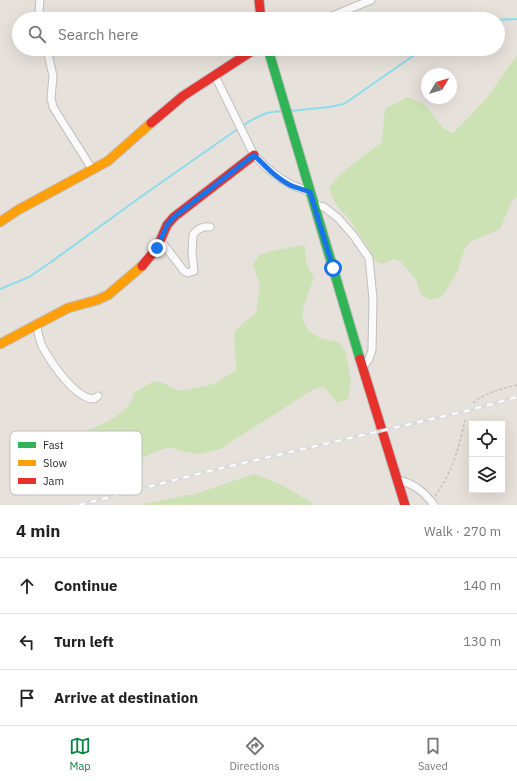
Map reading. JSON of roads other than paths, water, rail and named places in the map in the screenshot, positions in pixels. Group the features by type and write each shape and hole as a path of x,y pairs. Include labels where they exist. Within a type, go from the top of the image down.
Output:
{"street":[{"path":"39,12 40,0"},
{"path":"258,0 260,12"},
{"path":"342,12 371,0"},
{"path":"49,56 53,76 51,98 53,107 92,169"},
{"path":"0,222 18,210 108,161 183,96 245,56"},
{"path":"270,56 405,505"},
{"path":"215,76 254,155 266,167 292,186 310,192"},
{"path":"0,344 68,308 85,304 108,295 142,268 157,248 167,225 174,217 254,155"},
{"path":"314,205 324,207 338,218 353,235 369,258 373,299 372,350 363,366"},
{"path":"161,241 188,274 194,271 192,253 193,235 201,228 206,226 210,227"},
{"path":"36,324 42,345 67,382 85,397 94,399 98,396"},
{"path":"397,480 408,482 418,488 433,503"}],"waterway":[{"path":"505,20 517,19"},
{"path":"290,111 344,104 413,56"},
{"path":"242,126 262,115 271,112 284,111"},
{"path":"0,289 29,277 239,128"}],"railway":[{"path":"142,489 209,471 466,411 517,397"},
{"path":"79,505 117,495"}]}
